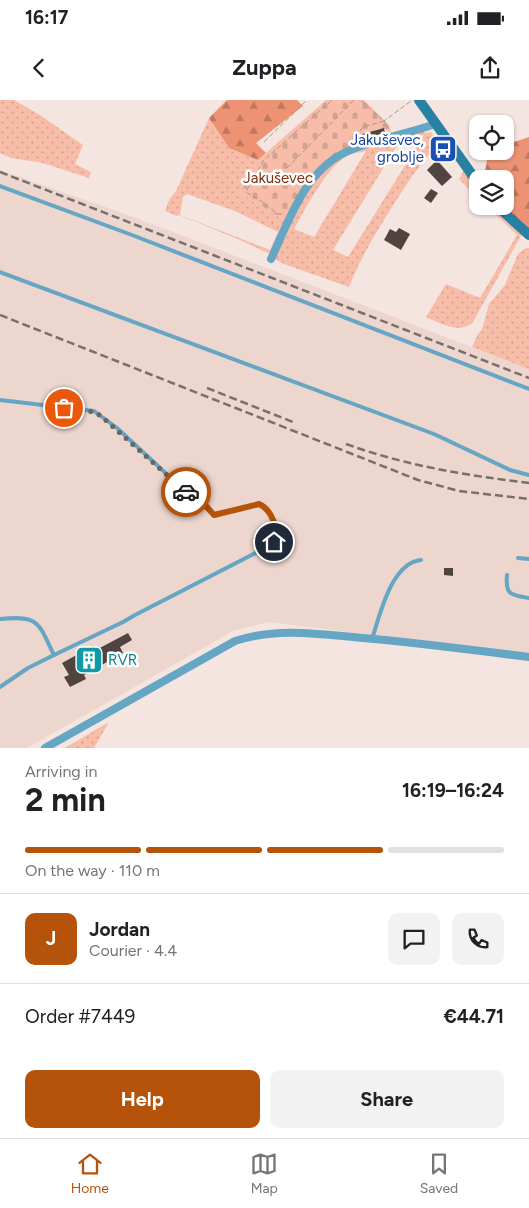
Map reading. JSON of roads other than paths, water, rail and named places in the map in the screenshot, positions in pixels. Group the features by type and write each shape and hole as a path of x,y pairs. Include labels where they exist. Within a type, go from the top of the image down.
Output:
{"main road":[{"path":"418,100 469,171"},
{"path":"507,215 529,236"}],"street":[{"path":"271,259 308,184 331,161 358,146 435,124"},
{"path":"45,748 235,641 254,635 296,632 529,657"}],"lane":[{"path":"0,186 114,228 529,389"},
{"path":"0,272 434,434 510,470 529,475"},
{"path":"0,400 94,412 117,428 186,492 206,506 214,515 259,504 268,510 276,532 276,537 269,546 123,622 28,668 0,687"},
{"path":"518,558 529,560"},
{"path":"372,639 388,592 405,567 414,560 421,560"},
{"path":"507,575 506,588 509,592 529,598"},
{"path":"0,619 26,618 34,621 44,634 54,655"}],"railway":[{"path":"0,172 529,378"},
{"path":"0,315 418,480 459,491 529,499"},
{"path":"207,388 293,422"},
{"path":"346,444 369,452 436,469 529,483"}],"place":[{"name":"Jakuševec, groblje","path":"443,149"},
{"name":"RVR","path":"89,660"}],"park label":[{"name":"Jakuševec","path":"278,178"}]}
